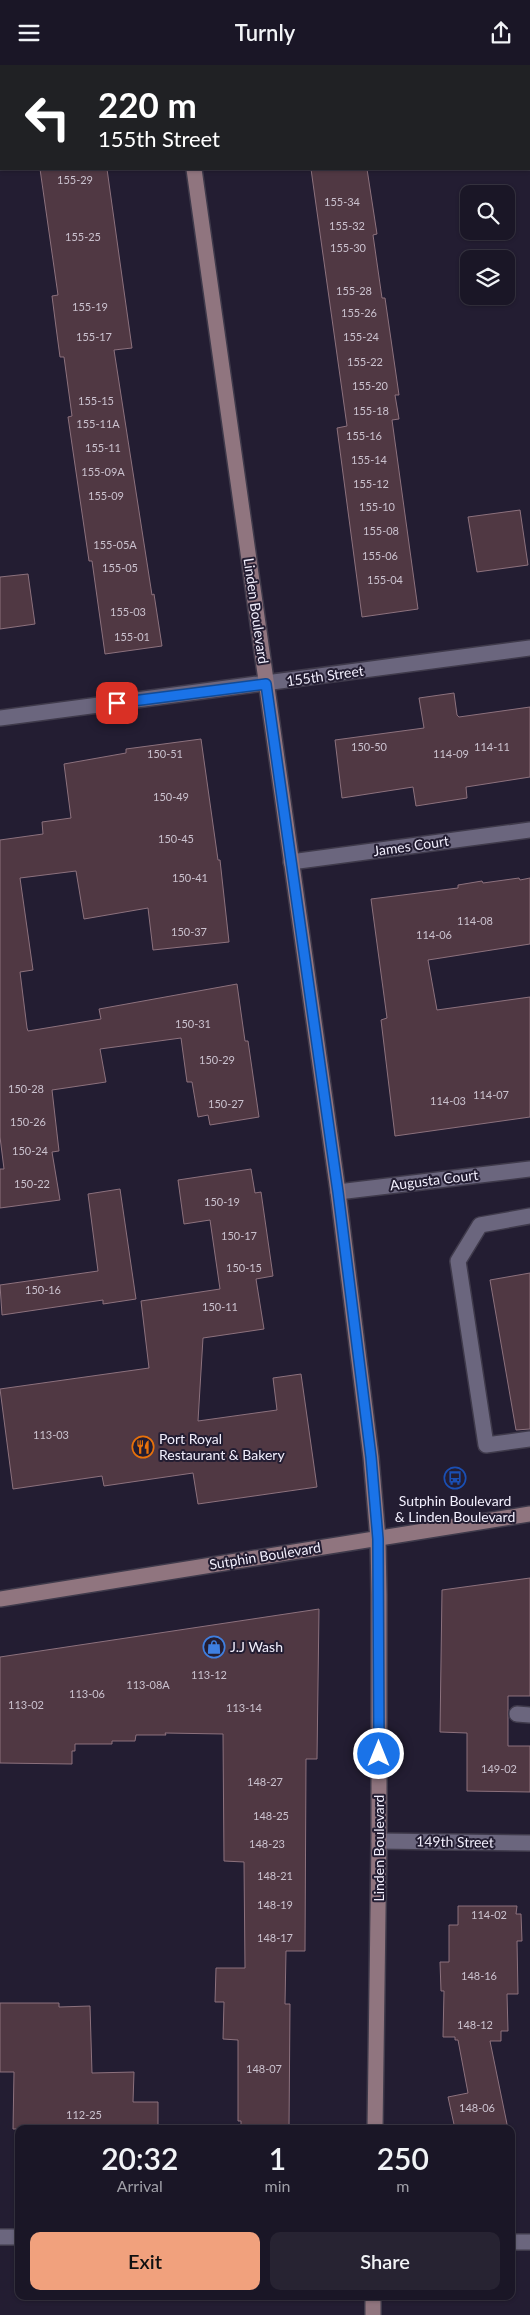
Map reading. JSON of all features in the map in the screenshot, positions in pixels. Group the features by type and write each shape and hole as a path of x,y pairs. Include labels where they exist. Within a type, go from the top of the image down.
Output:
{"main road":[{"name":"Linden Boulevard","path":"194,170 338,1192 371,1457 378,1539 379,1841 375,2125"},
{"name":"Sutphin Boulevard","path":"0,1599 530,1515"},
{"path":"373,2300 373,2315"}],"street":[{"name":"155th Street","path":"0,719 530,648"},
{"name":"James Court","path":"291,862 530,830"},
{"name":"Augusta Court","path":"338,1192 530,1169"},
{"path":"530,1216 480,1225 458,1261 486,1445 530,1439"},
{"name":"149th Street","path":"379,1841 530,1843"},
{"path":"0,2237 15,2237"},
{"path":"515,2242 530,2242"}],"building":[{"path":"40,170 107,170 132,348 114,350 152,595 154,594 162,646 105,654 92,561 89,561 68,417 72,416 64,357 60,357 56,327 52,296 58,295"},
{"path":"311,170 367,170 377,234 373,235 382,298 385,298 399,395 395,395 399,419 392,420 418,609 362,617 337,428 347,426"},
{"path":"520,510 528,565 477,572 468,517"},
{"path":"28,574 35,624 0,629 0,577"},
{"path":"454,693 457,715 459,717 530,707 530,777 466,787 467,798 416,806 413,787 342,798 335,740 424,728 419,698"},
{"path":"201,739 218,860 220,860 229,942 153,950 148,908 84,919 76,871 20,878 33,970 20,972 27,1028 28,1031 101,1019 99,1009 237,984 245,1041 248,1041 259,1117 210,1125 208,1115 198,1117 192,1082 187,1082 181,1038 100,1049 106,1082 52,1090 59,1151 52,1152 60,1200 0,1208 0,1169 4,1169 0,1137 0,840 43,834 42,822 71,818 64,764 126,753 126,749"},
{"path":"519,878 520,880 530,878 530,944 428,960 437,1010 530,997 530,1117 395,1136 381,1020 387,1018 371,899 458,888 458,885 482,881 483,883"},
{"path":"251,1169 255,1193 261,1192 273,1276 256,1279 264,1329 203,1338 198,1421 277,1410 273,1378 301,1374 317,1487 198,1504 193,1473 104,1486 102,1476 13,1489 0,1389 149,1368 141,1301 220,1289 210,1220 184,1224 178,1180"},
{"path":"120,1189 136,1299 103,1304 103,1300 2,1315 0,1285 98,1271 88,1194"},
{"path":"530,1273 530,1429 516,1430 490,1280"},
{"path":"530,1578 530,1696 508,1696 508,1746 530,1746 530,1792 467,1791 467,1733 440,1732 442,1590"},
{"path":"319,1609 317,1759 306,1759 305,1951 286,1951 285,2004 290,2004 289,2125 241,2125 241,2121 238,2121 238,2040 223,2039 224,2002 215,2002 216,1968 245,1968 244,1862 224,1861 223,1734 165,1733 166,1735 136,1735 135,1741 112,1741 112,1744 75,1744 75,1751 72,1751 72,1764 0,1763 0,1657"},
{"path":"458,1906 517,1906 516,1914 521,1914 522,1941 517,1941 518,1994 507,1994 508,2031 501,2031 501,2041 490,2041 507,2125 454,2125 448,2097 468,2093 458,2040 455,2040 455,2037 443,2037 444,1991 441,1991 440,1962 449,1962 449,1925 458,1925"},
{"path":"0,2003 59,2003 59,2007 90,2006 92,2073 134,2072 133,2102 158,2102 158,2125 15,2125 15,2129 13,2129 14,2072 0,2072"}],"place":[{"name":"Port Royal Restaurant & Bakery","path":"143,1447"},
{"name":"Sutphin Boulevard & Linden Boulevard","path":"455,1478"},
{"name":"J.J Wash","path":"214,1647"}],"route":[{"path":"117,703 266,684 338,1192 371,1457 378,1539 379,1754"}]}
